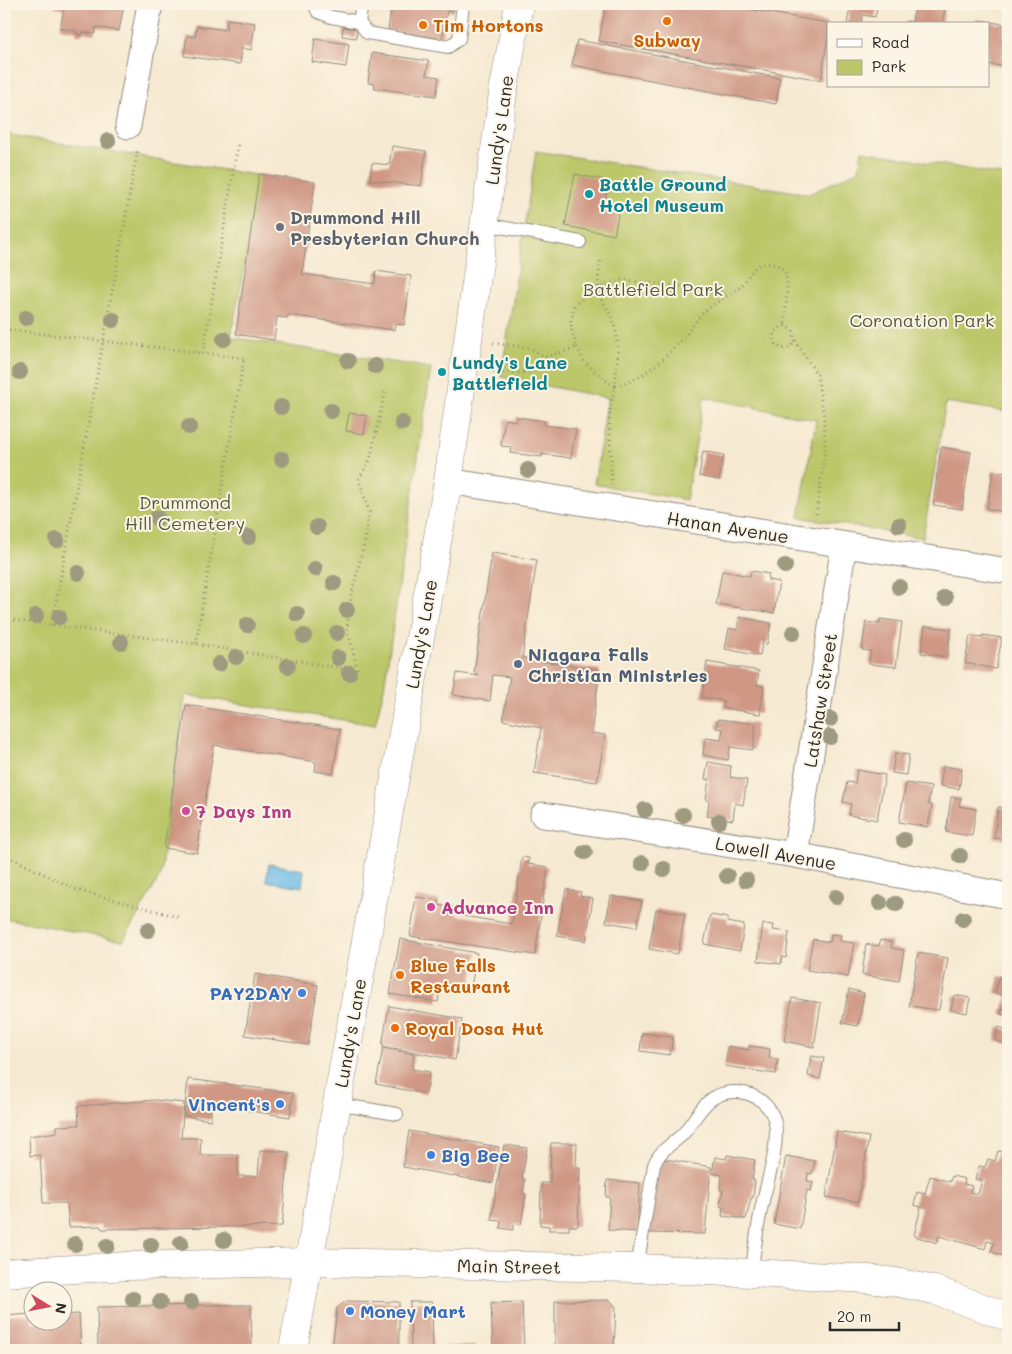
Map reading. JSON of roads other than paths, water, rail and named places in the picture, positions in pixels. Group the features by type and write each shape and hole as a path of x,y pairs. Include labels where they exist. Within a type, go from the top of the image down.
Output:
{"main road":[{"name":"Lundy's Lane","path":"293,1350 448,481 517,4"},
{"name":"Main Street","path":"4,1273 128,1266 309,1262 637,1268 752,1273 895,1282 934,1290 1008,1317"}],"street":[{"path":"133,137 150,4"},
{"name":"Hanan Avenue","path":"448,481 1008,571"},
{"name":"Latshaw Street","path":"795,855 844,545"},
{"name":"Lowell Avenue","path":"543,815 795,855 1008,896"}],"lane":[{"path":"314,4 318,12 331,17 359,22 367,33 448,47 459,39 463,4"},
{"path":"359,22 362,4"},
{"path":"485,224 580,242"},
{"path":"637,1268 654,1165 657,1157 681,1136 708,1102 725,1094 742,1092 755,1096 766,1104 774,1120 776,1136 768,1185 762,1206 752,1273"},
{"path":"337,1104 397,1114"}],"water":[{"path":"269,864 304,870 302,887 266,881"}],"place":[{"name":"Subway","path":"667,21"},
{"name":"Tim Hortons","path":"423,25"},
{"name":"Battle Ground Hotel Museum","path":"589,194"},
{"name":"Drummond Hill Presbyterian Church","path":"280,227"},
{"name":"Lundy's Lane Battlefield","path":"442,372"},
{"name":"Niagara Falls Christian Ministries","path":"518,664"},
{"name":"7 Days Inn","path":"186,811"},
{"name":"Advance Inn","path":"431,907"},
{"name":"Blue Falls Restaurant","path":"400,975"},
{"name":"PAY2DAY","path":"302,993"},
{"name":"Royal Dosa Hut","path":"395,1028"},
{"name":"Vincent's","path":"280,1104"},
{"name":"Big Bee","path":"431,1155"},
{"name":"Money Mart","path":"350,1311"}],"park label":[{"name":"Battlefield Park","path":"653,289"},
{"name":"Coronation Park","path":"922,320"},
{"name":"Drummond Hill Cemetery","path":"185,512"}]}
